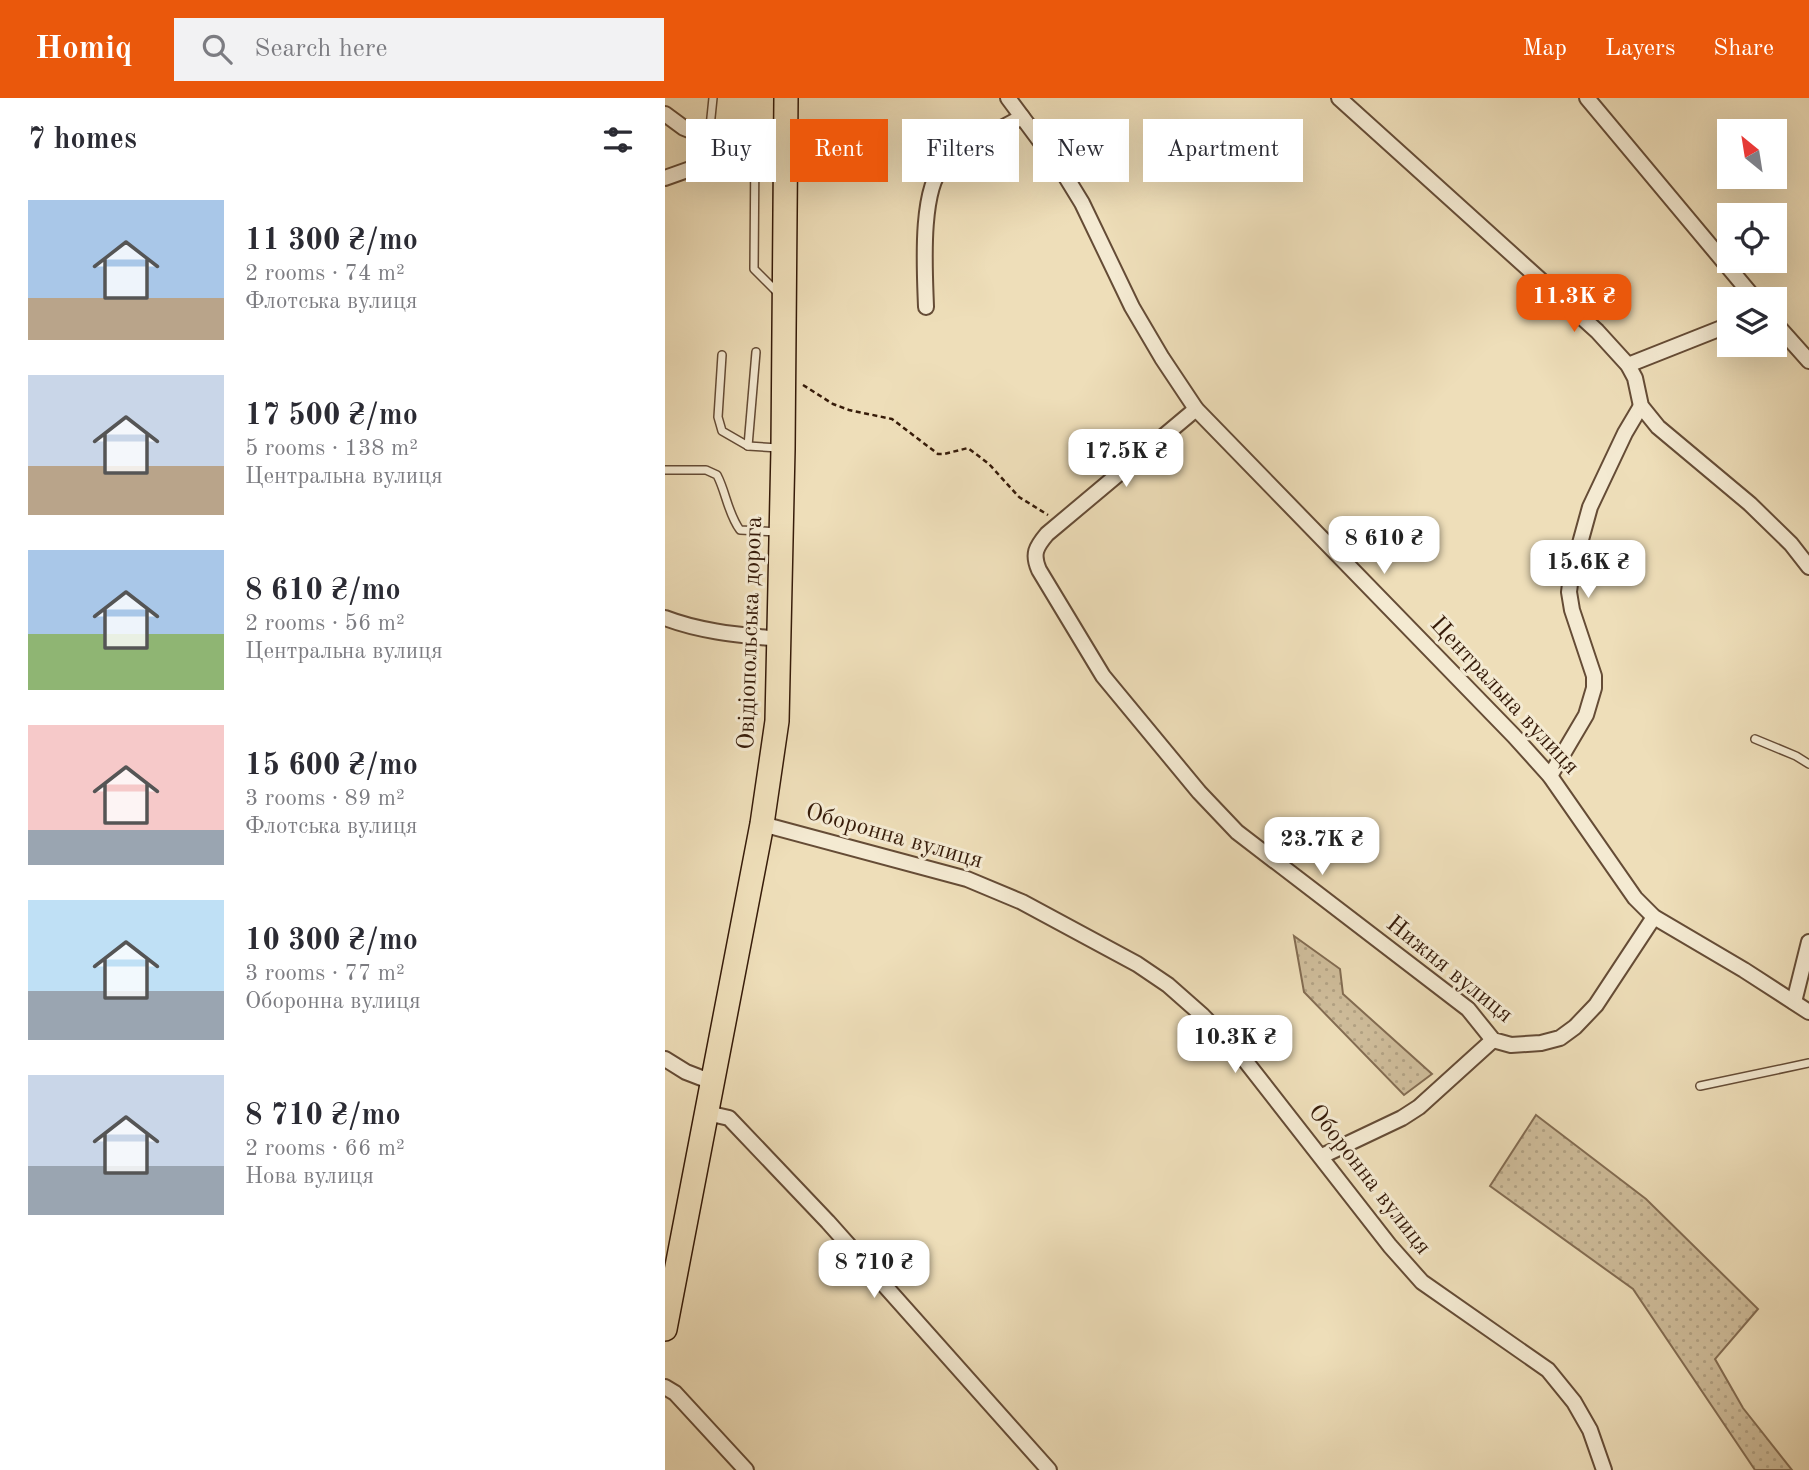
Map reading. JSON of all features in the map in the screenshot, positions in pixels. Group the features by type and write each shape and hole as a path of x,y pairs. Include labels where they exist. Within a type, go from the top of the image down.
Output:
{"main road":[{"name":"Овідіопольська дорога","path":"665,1329 762,824 777,721 786,98"}],"street":[{"name":"Центральна вулиця","path":"1008,98 1073,187 1132,307 1196,409 1470,689 1550,776 1635,898 1654,917 1809,1012"},
{"path":"1339,98 1597,331 1628,365 1635,378 1641,406 1658,427 1750,503 1791,544 1809,567"},
{"path":"1587,98 1745,287"},
{"path":"665,114 686,129"},
{"path":"926,307 924,244 930,195 936,176 951,160 1022,117"},
{"path":"776,147 785,148"},
{"path":"665,178 686,170"},
{"path":"1628,365 1717,330"},
{"path":"1787,336 1809,361"},
{"path":"1550,776 1586,715 1594,688 1594,676 1572,610 1569,592 1571,576 1590,507 1625,433 1641,406"},
{"path":"1059,523 1196,409"},
{"name":"Нижня вулиця","path":"1059,523 1037,546 1034,557 1039,570 1103,676 1208,802 1237,832 1282,869 1468,1009 1493,1040 1511,1045 1541,1043 1560,1038 1575,1027 1597,1005 1654,917"},
{"path":"665,618 728,633 779,639"},
{"name":"Оборонна вулиця","path":"762,824 967,879 1022,902 1137,964 1168,985 1240,1054 1390,1246 1422,1282 1548,1370 1574,1402 1590,1430 1604,1470"},
{"path":"1794,1002 1809,942"},
{"path":"1322,1156 1402,1118 1419,1107 1493,1040"},
{"path":"665,1059 686,1072 712,1082"},
{"path":"707,1113 729,1118 756,1146 828,1222 1049,1470"},
{"path":"665,1387 675,1393 747,1470"}],"lane":[{"path":"711,119 713,98"},
{"path":"755,182 754,270 784,299"},
{"path":"748,446 756,352"},
{"path":"722,355 718,417 720,427 729,437 748,446 783,449"},
{"path":"665,470 706,470 717,475 724,488 734,522 740,530 781,532"},
{"path":"1755,738 1809,764"},
{"path":"1700,1086 1809,1063"}],"path":[{"path":"783,373 833,404 892,419 938,454 968,448 989,464 1019,497 1059,523"}],"shaded area":[{"path":"1294,936 1340,969 1343,994 1432,1074 1404,1095 1304,992"},
{"path":"1536,1115 1646,1199 1758,1309 1715,1359 1743,1408 1792,1470 1755,1470 1633,1289 1490,1186"}]}
